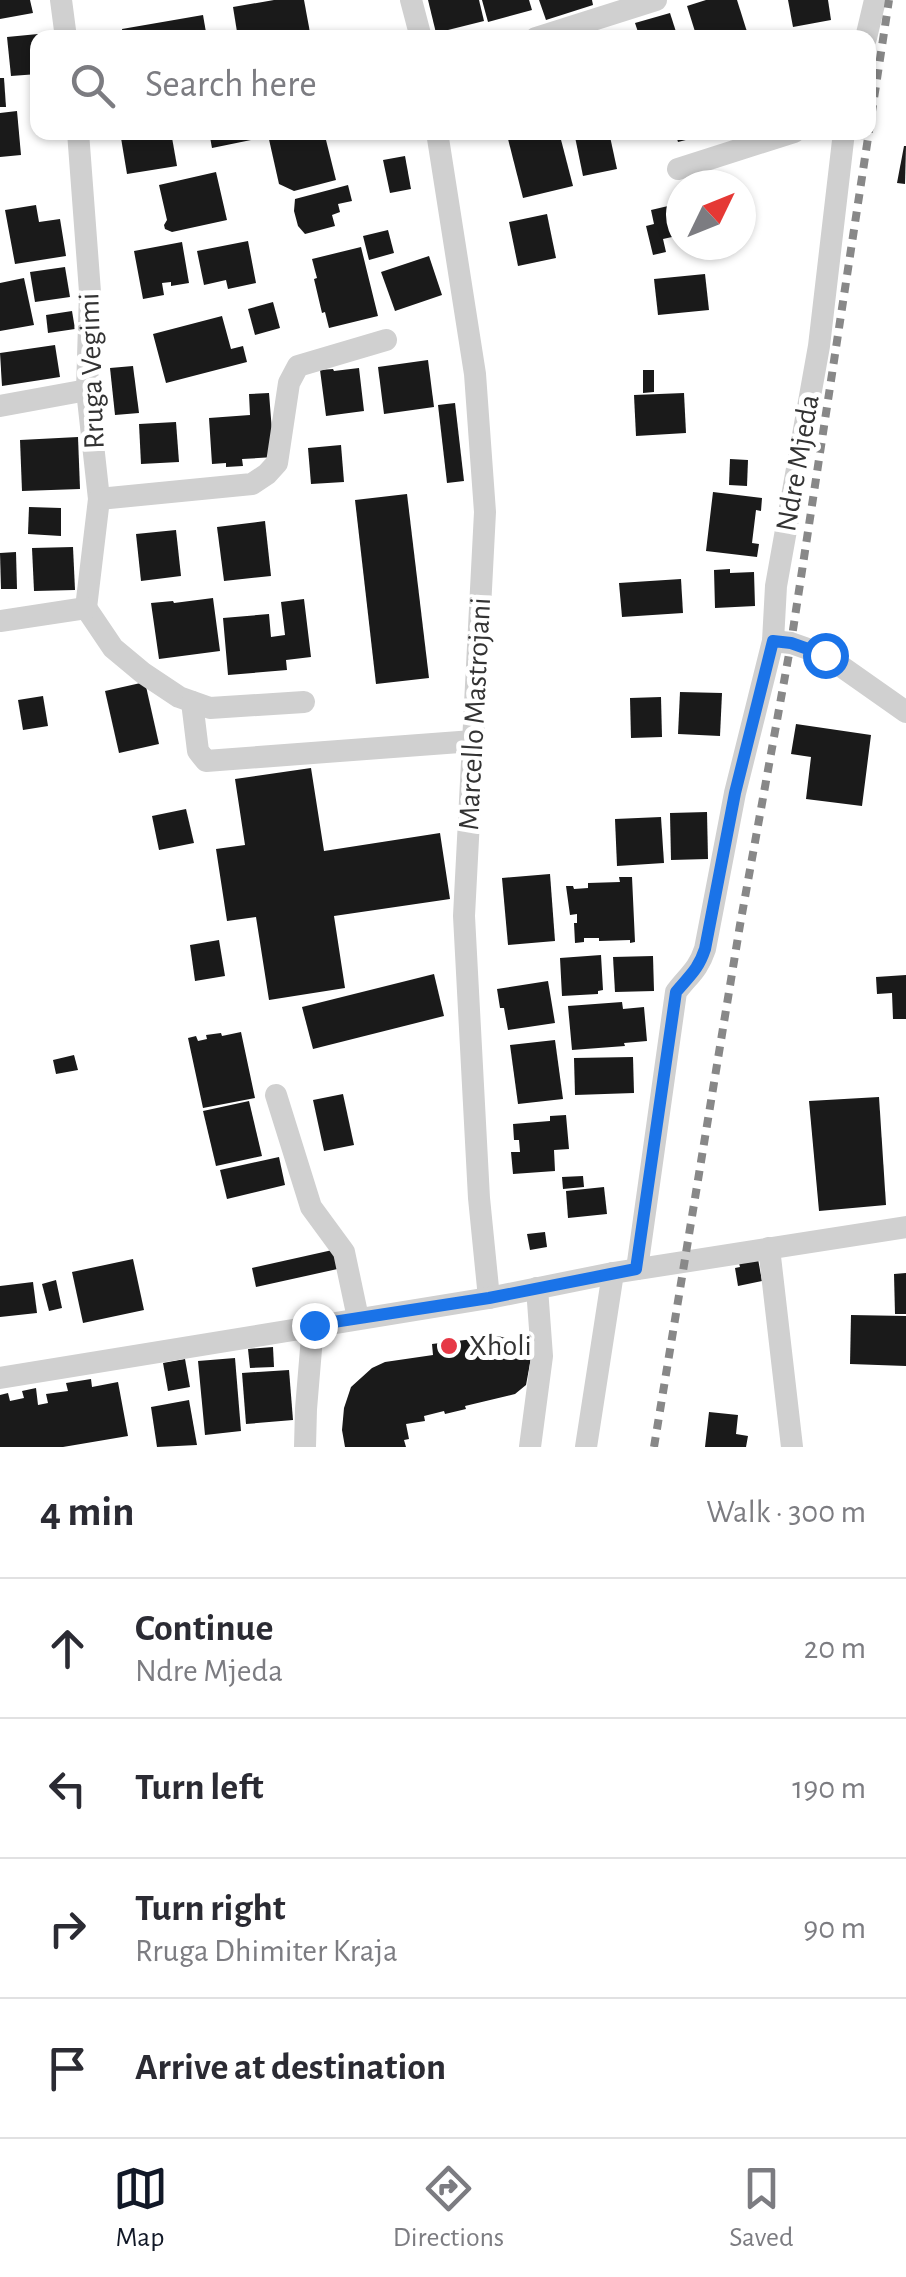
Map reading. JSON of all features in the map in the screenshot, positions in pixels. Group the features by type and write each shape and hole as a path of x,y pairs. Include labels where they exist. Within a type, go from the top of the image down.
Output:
{"street":[{"path":"61,0 65,30"},
{"path":"411,0 419,30"},
{"path":"561,30 656,0"},
{"path":"868,30 875,0"},
{"name":"Rruga Vegimi","path":"79,140 90,292 87,390 99,499 86,608"},
{"name":"Marcello Mastrojani","path":"438,140 475,374 486,512 464,916 478,1179 489,1298"},
{"path":"678,169 769,140"},
{"name":"Ndre Mjeda","path":"586,1447 625,1271 676,992 699,968 705,949 735,793 773,641 776,586 820,346 843,140"},
{"path":"99,499 252,484 277,463 289,382 298,366 386,340"},
{"path":"0,406 87,390"},
{"path":"0,622 86,608 114,648 179,697 210,708 304,702"},
{"path":"773,641 825,655 906,712"},
{"path":"192,702 198,751 206,761 473,740"},
{"path":"276,1096 311,1207 344,1252 358,1318"},
{"path":"0,1378 906,1227"},
{"path":"770,1248 792,1447"},
{"path":"530,1447 542,1356 537,1288"},
{"path":"305,1447 314,1325"}],"building":[{"path":"0,0 30,0 33,13 0,19"},
{"path":"304,0 310,30 237,30 233,7"},
{"path":"428,0 479,0 484,21 435,30"},
{"path":"482,0 529,0 532,10 488,22"},
{"path":"539,0 592,0 593,5 546,20"},
{"path":"706,0 737,0 746,30 694,30 687,6"},
{"path":"788,0 828,0 831,20 793,27"},
{"path":"670,13 675,30 637,30 635,23"},
{"path":"203,15 206,30 122,30"},
{"path":"30,35 30,75 11,76 7,37"},
{"path":"0,78 4,78 6,107 0,107"},
{"path":"17,111 21,155 0,157 0,113"},
{"path":"121,140 172,140 177,166 127,174"},
{"path":"210,140 251,140 212,148"},
{"path":"269,140 326,140 336,180 294,191 279,184"},
{"path":"508,140 561,140 573,186 523,198"},
{"path":"576,140 611,140 617,169 583,176"},
{"path":"906,146 905,184 897,183"},
{"path":"405,156 411,189 390,193 383,160"},
{"path":"216,172 227,220 172,232 165,229 167,220 159,185"},
{"path":"348,185 352,201 338,204 340,212 332,215 335,226 305,234 298,226 295,199"},
{"path":"36,205 39,222 60,219 66,256 15,264 5,210"},
{"path":"666,206 666,252 653,255 646,226 654,224 651,210"},
{"path":"547,214 556,258 518,266 509,222"},
{"path":"388,230 394,253 369,260 363,236"},
{"path":"248,241 256,283 228,289 226,280 204,285 197,251"},
{"path":"182,242 189,283 162,283 164,295 143,299 134,251"},
{"path":"361,247 378,316 329,328 325,312 322,313 312,259"},
{"path":"429,256 442,295 395,311 381,272"},
{"path":"65,267 70,297 35,302 30,272"},
{"path":"705,274 709,310 658,315 654,279"},
{"path":"24,278 34,325 0,331 0,283"},
{"path":"273,302 280,328 255,335 248,309"},
{"path":"72,311 75,329 48,333 46,315"},
{"path":"222,316 231,349 243,346 247,362 166,383 153,334"},
{"path":"55,345 60,377 2,386 0,353"},
{"path":"428,360 434,407 384,414 378,367"},
{"path":"133,366 139,413 115,415 110,368"},
{"path":"359,368 364,411 326,416 320,370"},
{"path":"643,370 654,370 654,392 643,393"},
{"path":"269,393 274,457 242,459 243,466 212,464 209,418 250,415 249,394"},
{"path":"684,393 686,433 636,436 634,395"},
{"path":"455,403 464,481 447,483 438,405"},
{"path":"176,422 179,462 141,464 139,424"},
{"path":"78,437 80,489 22,491 20,440"},
{"path":"341,445 344,482 311,484 308,448"},
{"path":"730,459 748,460 747,486 729,485"},
{"path":"713,492 762,498 761,511 756,510 752,543 759,544 757,557 706,551"},
{"path":"407,494 429,678 376,684 355,500"},
{"path":"29,507 61,508 61,536 28,534"},
{"path":"265,521 271,576 224,581 217,527"},
{"path":"176,530 181,576 141,581 136,534"},
{"path":"73,547 75,590 34,591 32,548"},
{"path":"16,552 17,589 1,589 0,553"},
{"path":"730,569 730,573 754,572 755,606 715,608 714,570"},
{"path":"681,579 683,613 622,617 619,583"},
{"path":"213,598 220,651 159,659 151,603"},
{"path":"304,599 311,657 286,660 287,670 228,675 223,618 269,614 271,637 285,635 281,602"},
{"path":"145,682 159,744 119,753 105,691"},
{"path":"680,692 722,693 720,736 678,734"},
{"path":"43,696 48,726 23,730 18,700"},
{"path":"661,697 662,737 631,738 630,698"},
{"path":"796,724 871,735 862,806 806,799 811,757 791,754"},
{"path":"311,768 324,851 440,833 450,899 334,916 345,988 269,1000 256,917 227,921 216,849 245,845 235,779"},
{"path":"186,809 194,843 159,850 152,816"},
{"path":"707,812 708,859 671,860 670,813"},
{"path":"661,817 664,863 617,866 615,819"},
{"path":"550,874 555,941 508,945 502,878"},
{"path":"619,877 632,877 635,942 584,938 584,942 575,943 577,914 570,915 566,886 588,888 588,883 620,882"},
{"path":"219,940 225,976 195,981 190,945"},
{"path":"601,955 603,990 598,994 562,996 560,958"},
{"path":"653,956 654,991 615,992 613,957"},
{"path":"434,974 444,1016 313,1049 302,1007"},
{"path":"906,975 906,1019 893,1019 892,993 877,994 876,977"},
{"path":"548,981 555,1023 508,1030 497,989"},
{"path":"622,1002 623,1009 644,1007 647,1041 572,1050 568,1006"},
{"path":"241,1032 255,1098 203,1108 188,1038 196,1036 198,1041 207,1039 206,1035"},
{"path":"555,1040 563,1099 518,1104 510,1045"},
{"path":"74,1055 78,1070 56,1074 53,1060"},
{"path":"633,1057 634,1093 575,1095 574,1058"},
{"path":"343,1094 354,1145 324,1151 313,1100"},
{"path":"879,1097 886,1205 819,1211 809,1101"},
{"path":"249,1101 262,1156 216,1166 203,1111"},
{"path":"566,1115 569,1149 554,1150 555,1171 513,1174 511,1152 520,1152 513,1124 550,1121 550,1116"},
{"path":"279,1157 285,1185 227,1199 220,1170"},
{"path":"583,1176 584,1187 563,1189 562,1177"},
{"path":"604,1187 607,1214 568,1218 566,1191"},
{"path":"545,1232 547,1247 530,1250 527,1234"},
{"path":"337,1249 342,1268 256,1287 252,1268"},
{"path":"133,1259 144,1310 83,1323 72,1272"},
{"path":"758,1259 762,1281 738,1286 735,1268 740,1267 739,1263"},
{"path":"906,1273 906,1314 895,1314 894,1274"},
{"path":"56,1280 62,1308 49,1311 42,1284"},
{"path":"33,1282 37,1313 0,1317 0,1286"},
{"path":"851,1315 906,1316 906,1366 850,1364"},
{"path":"498,1336 516,1341 531,1358 526,1385 515,1394 406,1424 406,1447 345,1447 344,1408 351,1387 372,1368 385,1362 433,1355 432,1344"},
{"path":"273,1347 274,1367 250,1368 248,1349"},
{"path":"235,1358 241,1431 205,1435 198,1361"},
{"path":"185,1359 190,1387 168,1391 163,1363"},
{"path":"289,1370 293,1420 246,1424 242,1373"},
{"path":"91,1379 92,1387 118,1382 128,1436 63,1447 0,1447 0,1395 8,1393 10,1401 24,1398 22,1391 36,1388 38,1405 48,1403 46,1394 68,1391 66,1383"},
{"path":"189,1400 197,1445 157,1447 151,1407"},
{"path":"709,1412 738,1415 736,1434 748,1436 746,1447 705,1447"}],"railway":[{"path":"876,85 889,0"},
{"path":"654,1447 791,643 868,140"}],"place":[{"name":"Xholi","path":"449,1346"}],"route":[{"path":"314,1325 489,1298 636,1269 676,992 699,968 705,949 735,793 773,641 825,655"}]}
